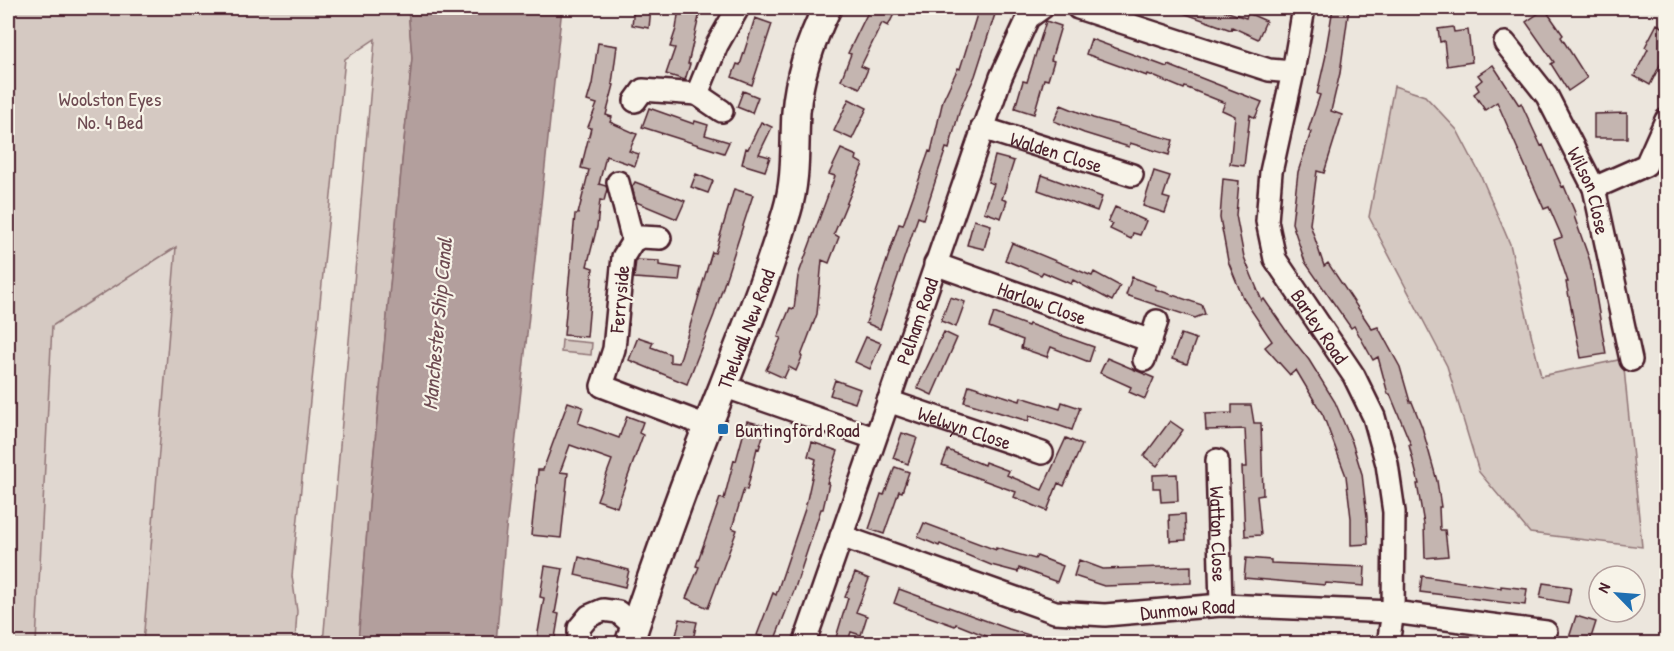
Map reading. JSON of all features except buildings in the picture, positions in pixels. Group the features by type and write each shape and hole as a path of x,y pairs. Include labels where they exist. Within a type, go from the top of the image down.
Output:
{"main road":[{"name":"Thelwall New Road","path":"631,635 707,426 770,270 795,173 796,111 802,74 820,10"}],"street":[{"path":"697,94 717,45 738,8"},
{"name":"Pelham Road","path":"804,644 1000,77 1028,18 1042,8"},
{"path":"1078,8 1269,70 1293,72"},
{"name":"Barley Road","path":"1304,8 1293,72 1271,172 1267,221 1275,259 1354,376 1374,417 1387,464 1394,512 1394,612 1389,644"},
{"name":"Wilson Close","path":"1505,43 1547,96 1594,188 1631,360"},
{"path":"640,88 697,94 722,111"},
{"path":"1594,188 1646,165 1666,120"},
{"name":"Walden Close","path":"982,128 1132,175"},
{"path":"618,183 633,241"},
{"name":"Ferryside","path":"660,238 641,237 633,241 622,256 614,349 593,383 707,426"},
{"name":"Harlow Close","path":"935,264 1148,351 1157,321"},
{"path":"723,386 874,438"},
{"name":"Welwyn Close","path":"888,401 1042,453"},
{"name":"Watton Close","path":"1217,460 1221,605"},
{"name":"Dunmow Road","path":"841,536 1056,612 1105,615 1221,605 1394,612 1546,630"},
{"path":"579,644 579,628 589,616 603,610 618,612 631,635"}],"shaded area":[{"path":"177,247 143,643 36,644 52,326"}],"green space":[{"name":"Woolston Eyes No. 4 Bed","path":"8,8 408,8 412,58 370,493 358,643 323,643 375,39 345,59 292,576 297,611 295,643 143,643 176,247 52,326 36,643 8,643"},
{"path":"1394,86 1425,96 1457,130 1481,176 1510,244 1541,376 1623,359 1642,547 1530,533 1479,472 1447,366 1369,217"},
{"path":"562,340 592,343 591,355 561,352"}],"water":[{"name":"Manchester Ship Canal","path":"408,8 562,8 496,643 358,643 370,493 412,58"}],"place":[{"name":"Buntingford Road","path":"723,429"}]}
